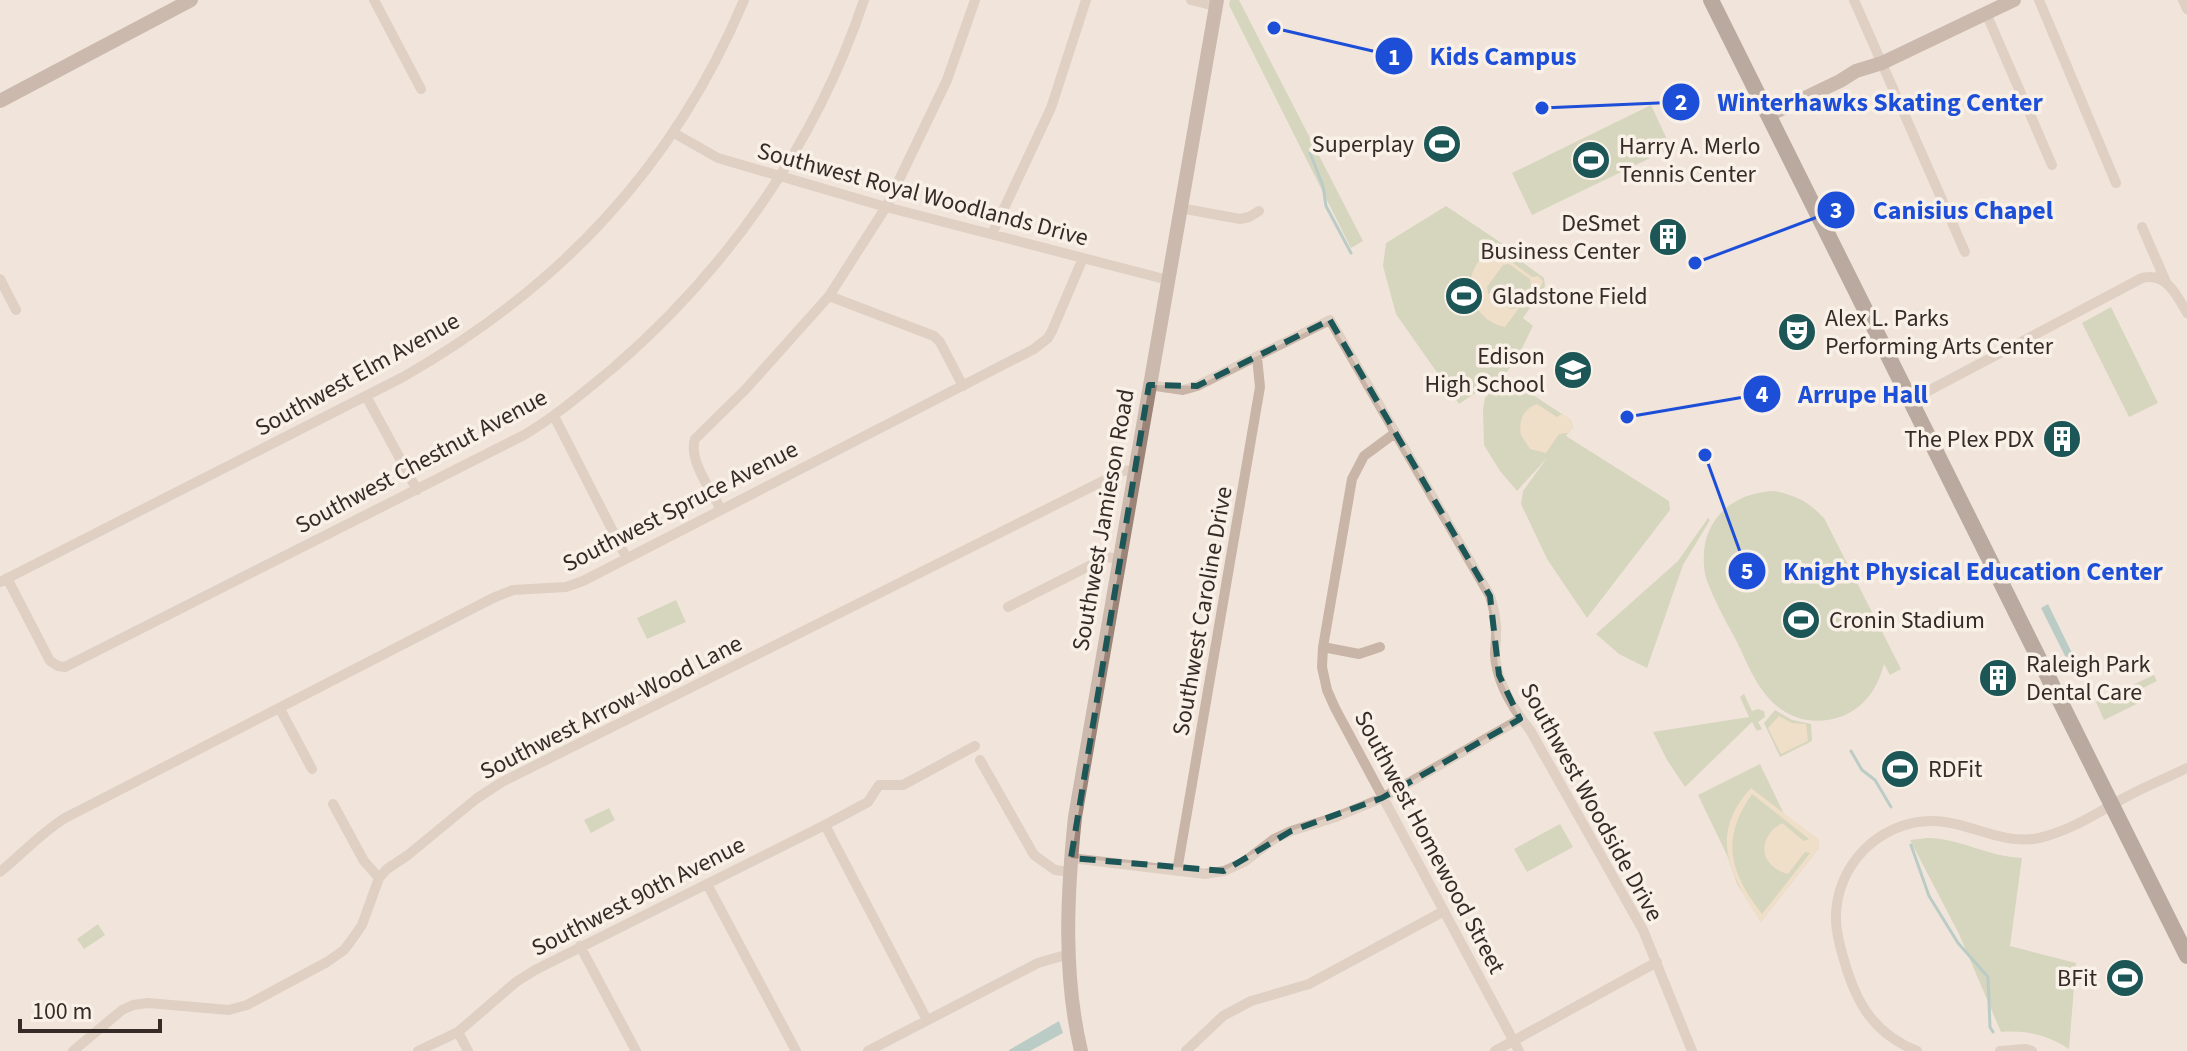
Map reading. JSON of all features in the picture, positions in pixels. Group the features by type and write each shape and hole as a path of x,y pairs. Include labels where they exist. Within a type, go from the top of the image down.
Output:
{"main road":[{"path":"1711,0 2187,956"}],"street":[{"path":"0,101 191,0"},
{"path":"374,0 421,89"},
{"name":"Southwest Elm Avenue","path":"4,580 366,396 456,346 502,313 568,257 621,202 674,133 718,57 744,0"},
{"name":"Southwest Chestnut Avenue","path":"4,580 50,661 65,667 417,490 524,435 554,416 668,318 745,228 781,177 806,134 851,38 864,0"},
{"path":"720,508 693,456 695,439 745,390 829,296 886,207 947,80 975,0"},
{"path":"992,234 1051,108 1086,0"},
{"path":"1191,0 1216,3"},
{"path":"1854,0 1965,252"},
{"path":"1769,115 1840,81 1858,79 1882,63 2014,0"},
{"path":"2039,0 2116,183"},
{"path":"2183,0 2187,9"},
{"name":"Southwest Jamieson Road","path":"1081,1051 1069,954 1070,865 1080,778 1216,3"},
{"path":"1986,13 2052,165"},
{"name":"Southwest Royal Woodlands Drive","path":"674,133 718,158 781,177 1168,280"},
{"path":"1180,208 1240,219 1259,211"},
{"path":"2142,227 2166,282 2187,313"},
{"name":"Southwest Spruce Avenue","path":"0,872 32,842 65,818 493,598 513,590 566,587 583,581 1034,349 1048,338 1083,258"},
{"path":"1911,400 2142,278 2154,276 2166,282"},
{"path":"0,279 16,310"},
{"path":"829,296 934,336 963,386"},
{"name":"Southwest Woodside Drive","path":"1257,357 1330,320 1490,596 1497,631 1495,656 1508,697 1530,730 1643,930 1692,1051"},
{"path":"1149,385 1183,390 1257,357"},
{"name":"Southwest Caroline Drive","path":"1177,871 1260,387 1257,357"},
{"path":"366,396 417,490"},
{"path":"554,416 626,557"},
{"name":"Southwest Homewood Street","path":"1395,433 1364,456 1352,479 1322,667 1327,690 1382,798 1517,1046"},
{"name":"Southwest Arrow-Wood Lane","path":"379,878 476,799 502,782 1123,471 1134,470"},
{"path":"1008,607 1107,557 1118,559"},
{"path":"1323,647 1359,654 1380,647"},
{"path":"280,709 312,769"},
{"path":"980,760 1034,855 1055,870 1070,865 1205,874 1224,871 1244,862 1274,839 1291,831 1382,798 1520,719"},
{"name":"Southwest 90th Avenue","path":"418,1051 458,1032 516,982 580,946 868,802 879,785 903,785 975,746"},
{"path":"1917,1051 1888,1037 1866,1013 1854,989 1838,941 1836,917 1841,887 1856,858 1871,842 1909,824 1931,821 1953,823 2015,840 2037,839 2069,828 2187,768"},
{"path":"73,1051 122,1010 133,1005 148,1003 229,1010 247,1005 344,950 362,925 379,878 364,861 333,804"},
{"path":"825,825 927,1020"},
{"path":"707,884 796,1051"},
{"path":"1186,1051 1223,1016 1251,1001 1309,984 1444,911"},
{"path":"580,946 636,1051"},
{"path":"868,1051 1038,963 1069,954"},
{"path":"1495,1051 1517,1046 1657,962"},
{"path":"458,1032 468,1051"},
{"path":"2000,1051 2032,1051"}],"highlighted area":[{"path":"1330,320 1490,596 1499,675 1520,719 1382,798 1291,831 1224,871 1071,858 1149,385 1197,386"}],"green space":[{"path":"1230,0 1239,0 1363,241 1351,248 1229,5"},
{"name":"Harry A. Merlo Tennis Center","path":"1651,105 1671,148 1532,215 1512,173"},
{"name":"Gladstone Field","path":"1446,206 1515,252 1513,255 1544,278 1545,286 1523,318 1533,326 1507,372 1459,404 1396,314 1383,266 1386,243"},
{"path":"2111,307 2158,403 2129,417 2082,323"},
{"path":"1506,377 1571,420 1573,427 1566,436 1669,501 1670,510 1587,618 1547,559 1521,504 1523,491 1547,458 1517,491 1484,445 1485,398"},
{"name":"Cronin Stadium","path":"1774,491 1801,500 1824,518 1901,669 1890,675 1884,664 1870,695 1851,712 1839,717 1807,720 1780,709 1770,700 1754,678 1706,578 1705,544 1717,517 1741,499"},
{"path":"1708,518 1710,520 1683,565 1647,668 1619,654 1596,634 1678,561"},
{"path":"676,600 686,622 647,639 637,618"},
{"path":"2154,675 2157,681 2141,689 2145,700 2104,720 2096,702"},
{"path":"1744,694 1752,711 1764,711 1765,717 1758,722 1762,729 1757,731 1752,722 1685,787 1653,732 1749,717 1740,697"},
{"path":"1775,710 1792,720 1811,724 1812,741 1780,757 1764,723"},
{"path":"1760,764 1784,814 1819,840 1819,848 1761,922 1737,884 1727,855 1698,795"},
{"path":"609,808 615,820 591,833 584,820"},
{"path":"1560,824 1573,847 1527,872 1514,849"},
{"path":"1927,838 2022,858 2010,946 2076,963 2069,1049 2036,1034 2001,1032 1959,934 1910,840"},
{"path":"98,924 105,935 84,949 77,939"}],"sand":[{"path":"1494,249 1532,277 1538,276 1543,281 1541,287 1533,289 1505,327 1482,314 1471,292 1471,279 1482,257","holes":["1509,264 1530,279 1531,287 1516,308 1510,309 1488,293 1487,287 1503,265"]},
{"path":"1537,404 1557,417 1562,414 1571,420 1573,427 1568,433 1559,434 1546,453 1530,449 1521,435 1523,416"},
{"path":"1779,716 1792,723 1806,724 1808,741 1781,754 1768,728"},
{"path":"1751,788 1819,840 1819,848 1761,922 1741,889 1728,856 1730,822","holes":["1752,794 1809,839 1804,841 1782,823 1768,836 1764,851 1766,858 1778,870 1788,874 1805,852 1810,853 1762,914 1742,884 1733,856 1736,826"]}],"water":[{"path":"2048,604 2073,655 2066,658 2041,608"},
{"path":"1059,1021 1063,1033 1030,1051 1009,1051 1009,1050"}],"waterway":[{"path":"1310,153 1323,186 1326,206 1351,253"},
{"path":"1851,751 1862,770 1875,780 1891,807"},
{"path":"1911,845 1929,896 1958,943 1988,977 1990,1027 1993,1032"}],"place":[{"name":"Kids Campus","path":"1274,28"},
{"name":"Winterhawks Skating Center","path":"1542,108"},
{"name":"Superplay","path":"1442,144"},
{"name":"Harry A. Merlo Tennis Center","path":"1591,160"},
{"name":"DeSmet Business Center","path":"1668,237"},
{"name":"Canisius Chapel","path":"1695,263"},
{"name":"Gladstone Field","path":"1464,296"},
{"name":"Alex L. Parks Performing Arts Center","path":"1797,332"},
{"name":"Edison High School","path":"1573,370"},
{"name":"Arrupe Hall","path":"1627,417"},
{"name":"The Plex PDX","path":"2062,439"},
{"name":"Knight Physical Education Center","path":"1705,455"},
{"name":"Cronin Stadium","path":"1801,620"},
{"name":"Raleigh Park Dental Care","path":"1998,678"},
{"name":"RDFit","path":"1900,769"},
{"name":"BFit","path":"2125,978"}]}
